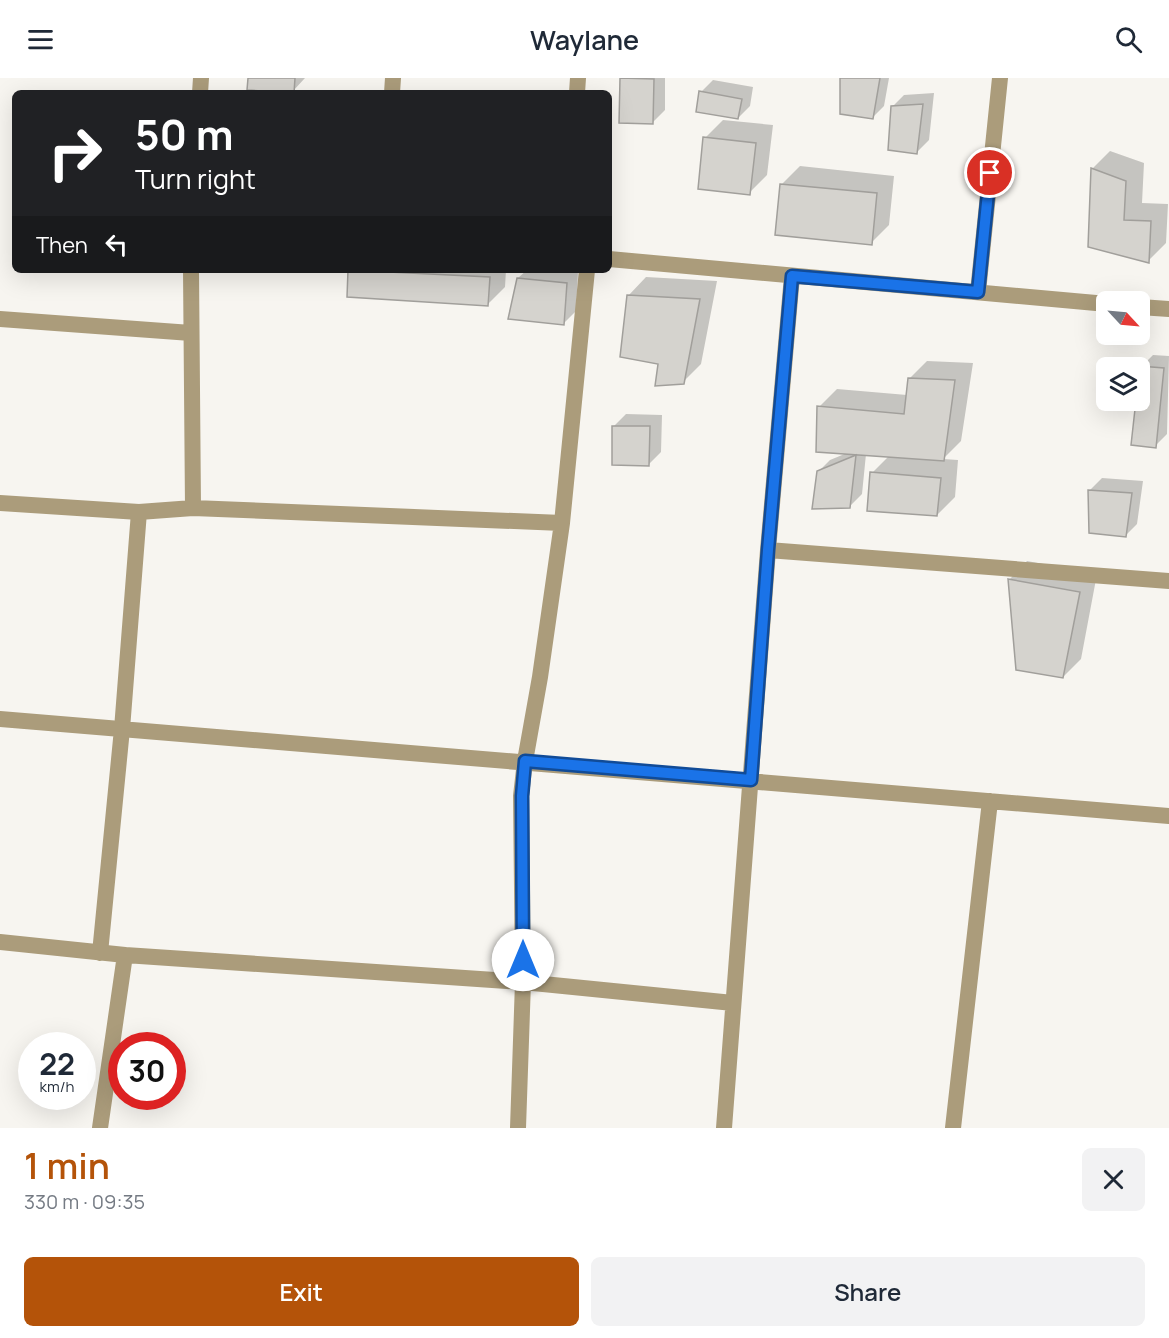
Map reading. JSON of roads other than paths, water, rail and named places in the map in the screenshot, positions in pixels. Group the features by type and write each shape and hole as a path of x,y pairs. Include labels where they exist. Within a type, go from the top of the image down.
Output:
{"street":[{"path":"978,292 1000,78"},
{"path":"612,259 1096,303"},
{"path":"191,273 194,508"},
{"path":"518,1128 523,982 522,796 525,761 540,677 562,523 587,273"},
{"path":"724,1128 768,550 792,276"},
{"path":"1150,308 1169,309"},
{"path":"0,319 191,333"},
{"path":"0,503 139,512 194,508 562,523"},
{"path":"100,952 122,729 139,512"},
{"path":"768,550 1169,581"},
{"path":"0,718 1169,816"},
{"path":"953,1128 990,801"},
{"path":"0,942 124,955 523,982 733,1003"},
{"path":"100,1128 124,955"}]}
